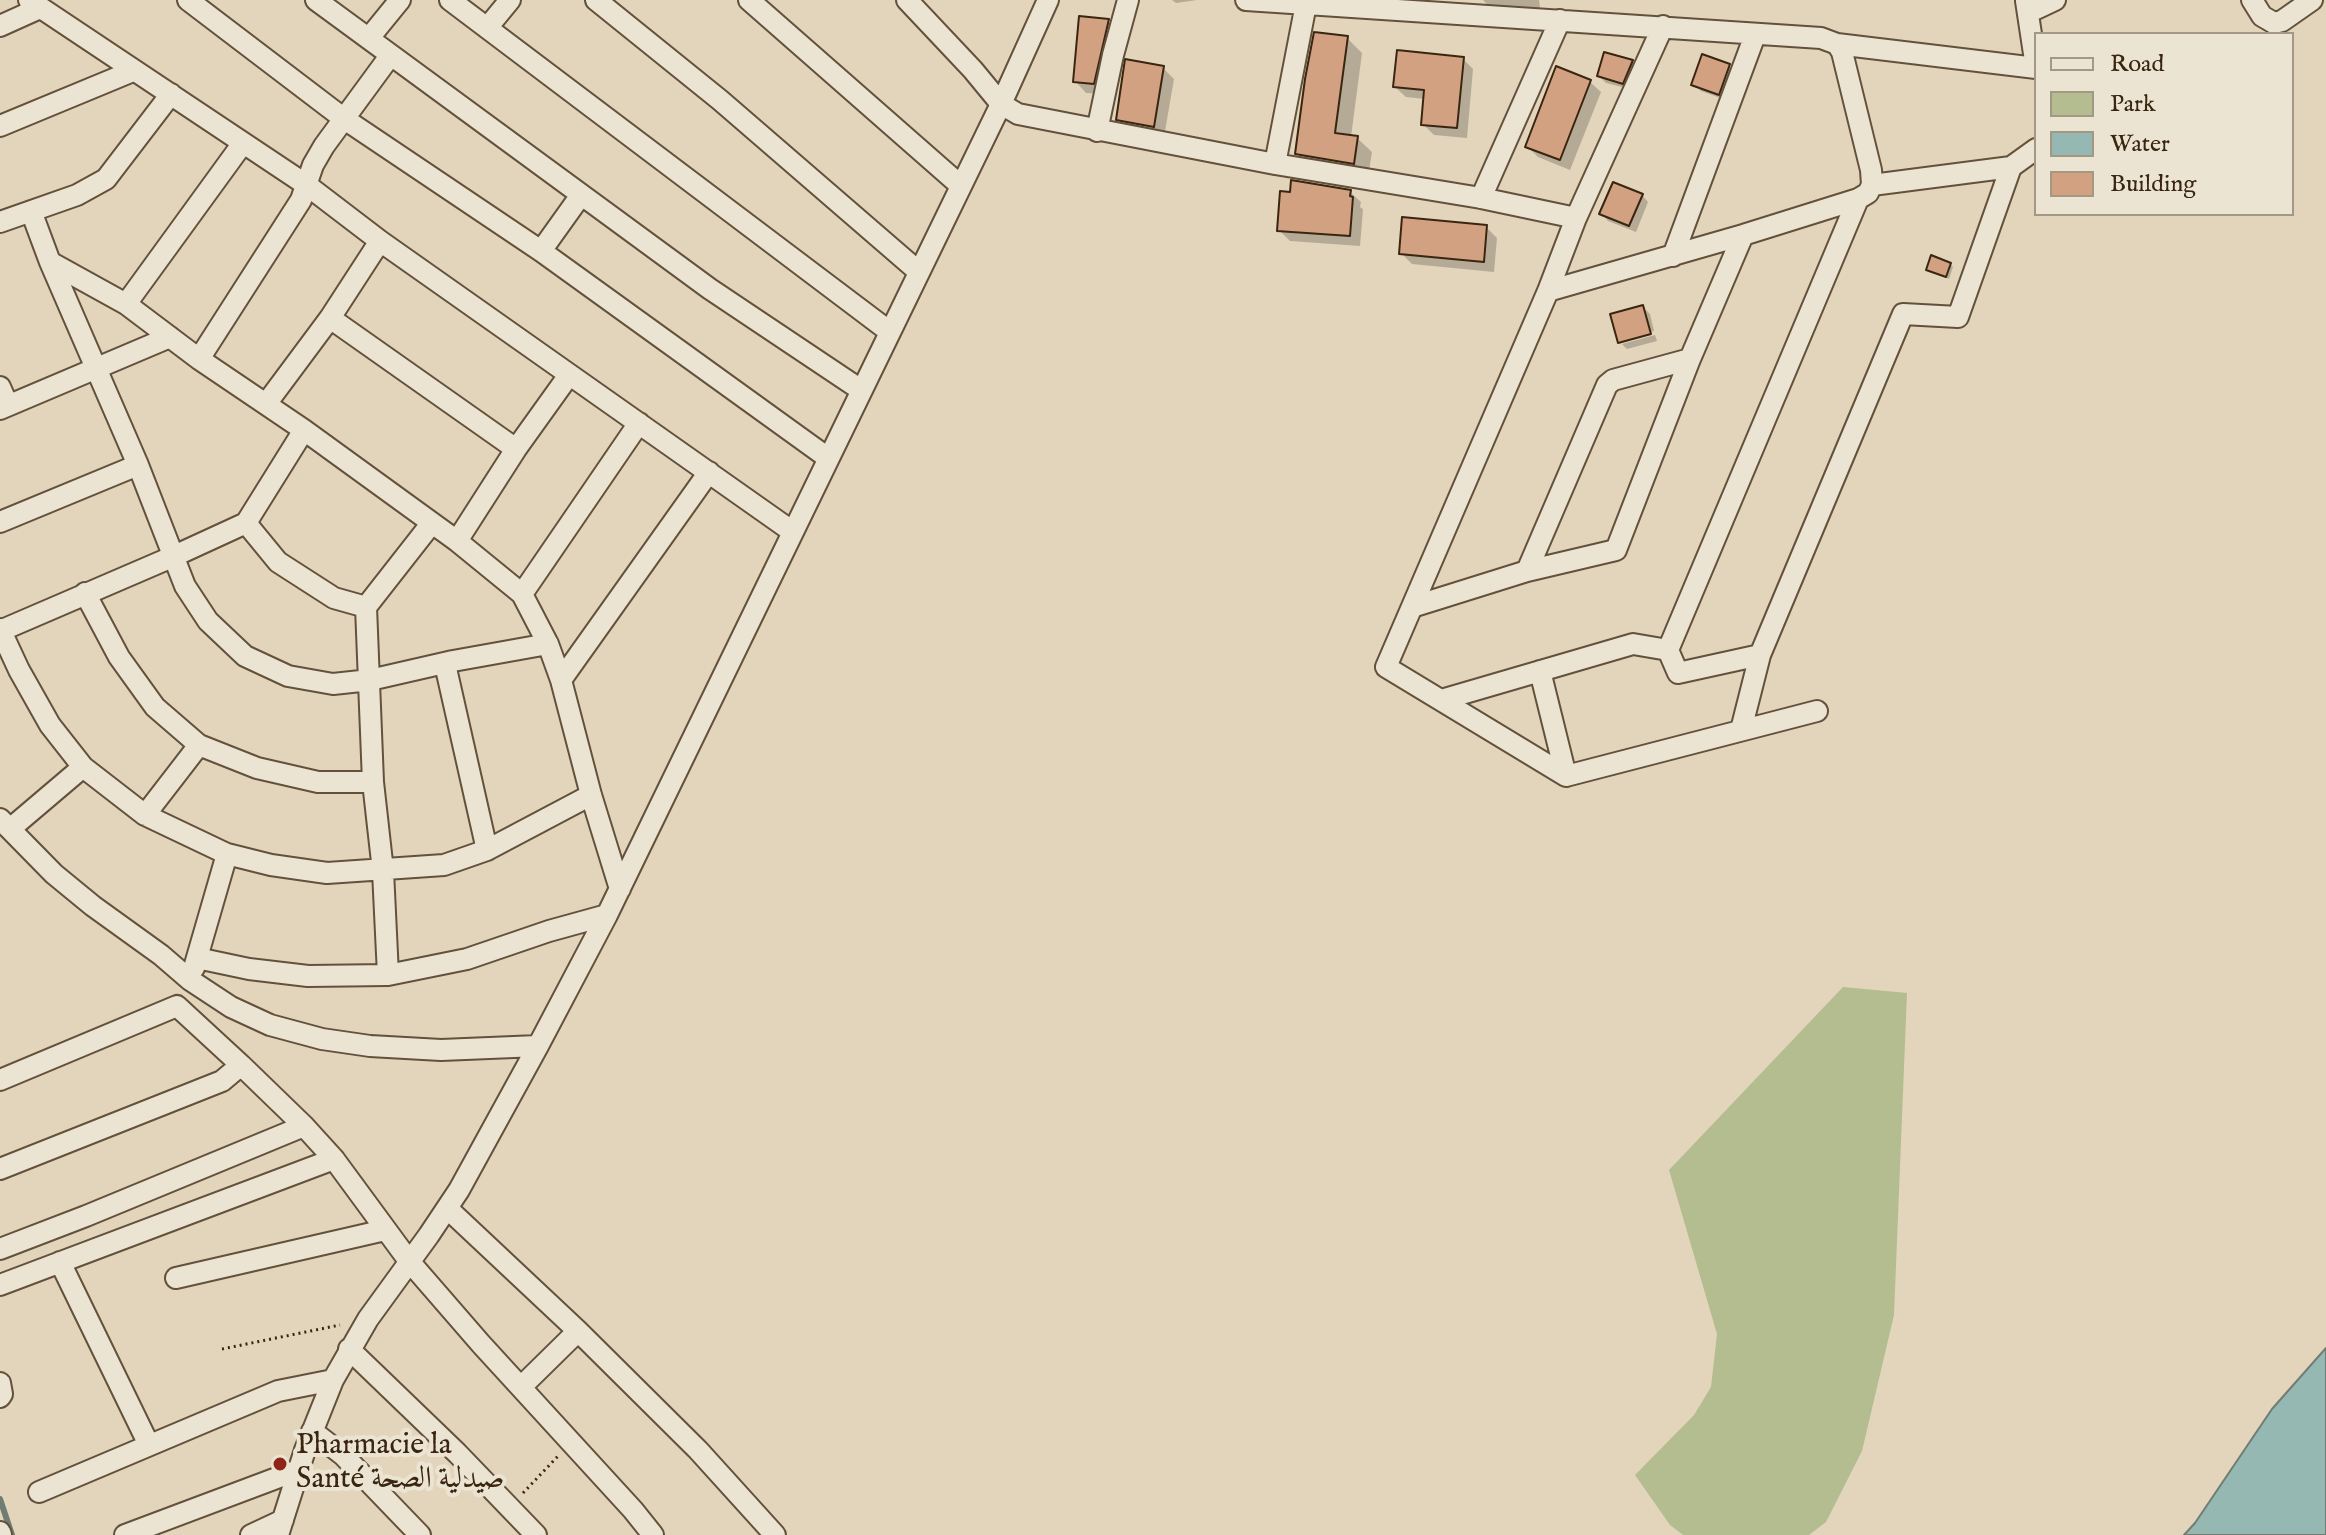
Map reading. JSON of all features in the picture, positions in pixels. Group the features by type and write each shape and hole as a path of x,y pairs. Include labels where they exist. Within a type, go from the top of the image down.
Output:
{"street":[{"path":"188,0 343,118 541,251 828,458"},
{"path":"316,0 710,289 861,390"},
{"path":"369,38 400,0"},
{"path":"450,0 890,332"},
{"path":"487,28 510,0"},
{"path":"596,0 720,100 919,272"},
{"path":"749,0 961,186"},
{"path":"251,1535 280,1531 312,1431 349,1349 447,1208 607,915 1001,104 1048,0"},
{"path":"1097,131 1128,0"},
{"path":"1246,0 1821,38 1837,44 2034,67"},
{"path":"2026,1 2036,9 2055,0"},
{"path":"2252,0 2262,16 2274,23 2282,21 2312,0"},
{"path":"2026,1 2034,54"},
{"path":"0,26 34,4 308,186 380,241 793,532"},
{"path":"918,4 1001,104 1018,114 1576,218"},
{"path":"1275,164 1306,4"},
{"path":"1481,198 1560,20"},
{"path":"1663,26 1576,218 1548,291 1386,667 1566,776 1817,711"},
{"path":"1673,256 1755,35"},
{"path":"1760,655 1678,673 1668,650 1865,192 1871,170 1842,52 1837,44"},
{"path":"199,359 301,200 313,165 343,118 390,56"},
{"path":"0,126 133,71"},
{"path":"0,222 94,188 106,179 171,94"},
{"path":"126,304 243,143"},
{"path":"1548,291 1743,235 1865,192 2011,167 2034,150"},
{"path":"1741,730 1760,655 1903,314 1958,317 2011,167"},
{"path":"541,251 581,195"},
{"path":"31,211 138,465 185,586 208,621 245,656 288,676 333,684 370,680 548,644"},
{"path":"1412,607 1527,571 1616,550 1690,359 1743,235"},
{"path":"266,404 330,318 380,241"},
{"path":"50,262 126,304 457,541 522,594 548,644 561,680 620,889"},
{"path":"330,318 516,449"},
{"path":"3,400 96,368 170,337"},
{"path":"1527,571 1607,385 1613,380 1690,359"},
{"path":"457,541 516,449 569,375"},
{"path":"522,594 639,423"},
{"path":"304,430 246,523 0,630 50,725 83,767 145,815 227,854 271,865 327,873 444,865 487,850 591,795"},
{"path":"0,522 138,465"},
{"path":"561,680 709,472"},
{"path":"246,523 278,562 334,598 366,607"},
{"path":"388,975 383,871 373,782 366,607 431,524"},
{"path":"85,593 119,657 155,707 199,745 257,768 318,782 373,782"},
{"path":"1441,700 1633,644 1668,650"},
{"path":"445,664 487,850"},
{"path":"1540,671 1566,776"},
{"path":"145,815 199,745"},
{"path":"83,767 5,824 54,874 190,980 231,1007 270,1025 322,1039 370,1046 441,1050 538,1046"},
{"path":"190,980 227,854"},
{"path":"197,958 249,969 308,976 388,975 467,959 607,915"},
{"path":"0,1080 177,1006 304,1126 334,1159 409,1261 653,1535"},
{"path":"0,1169 222,1081 241,1065"},
{"path":"0,1249 304,1126"},
{"path":"0,1285 334,1159"},
{"path":"447,1208 698,1450 775,1535"},
{"path":"176,1278 385,1230"},
{"path":"60,1262 149,1445"},
{"path":"521,1387 578,1331"},
{"path":"349,1349 457,1453 536,1535"},
{"path":"39,1492 278,1391 333,1380"},
{"path":"0,1383 0,1397"},
{"path":"312,1431 343,1455 420,1535"},
{"path":"125,1535 298,1470"}],"path":[{"path":"222,1349 368,1319"},
{"path":"509,1507 571,1442"}],"green space":[{"path":"1843,987 1907,993 1894,1315 1862,1451 1826,1522 1809,1535 1683,1535 1670,1525 1635,1475 1694,1415 1711,1387 1717,1334 1669,1170"}],"water":[{"path":"2326,1348 2326,1535 2184,1535 2272,1409"}],"building":[{"path":"1079,16 1109,19 1094,84 1073,82"},
{"path":"1314,32 1348,36 1335,133 1358,136 1354,164 1295,154"},
{"path":"1397,50 1464,57 1457,128 1421,125 1424,90 1393,87"},
{"path":"1604,52 1633,60 1623,84 1597,76"},
{"path":"1702,54 1730,64 1719,95 1691,85"},
{"path":"1125,59 1164,66 1154,127 1116,120"},
{"path":"1556,66 1591,80 1560,160 1525,147"},
{"path":"1291,180 1351,190 1350,236 1277,231 1280,191 1290,192"},
{"path":"1613,182 1643,194 1629,226 1599,214"},
{"path":"1402,217 1487,225 1484,262 1399,254"},
{"path":"1931,255 1951,263 1946,277 1926,270"},
{"path":"1643,305 1651,334 1618,343 1610,314"}],"waterway":[{"path":"0,1499 12,1535"}],"place":[{"name":"Pharmacie la Santé صيدلية الصحة","path":"280,1464"}]}
